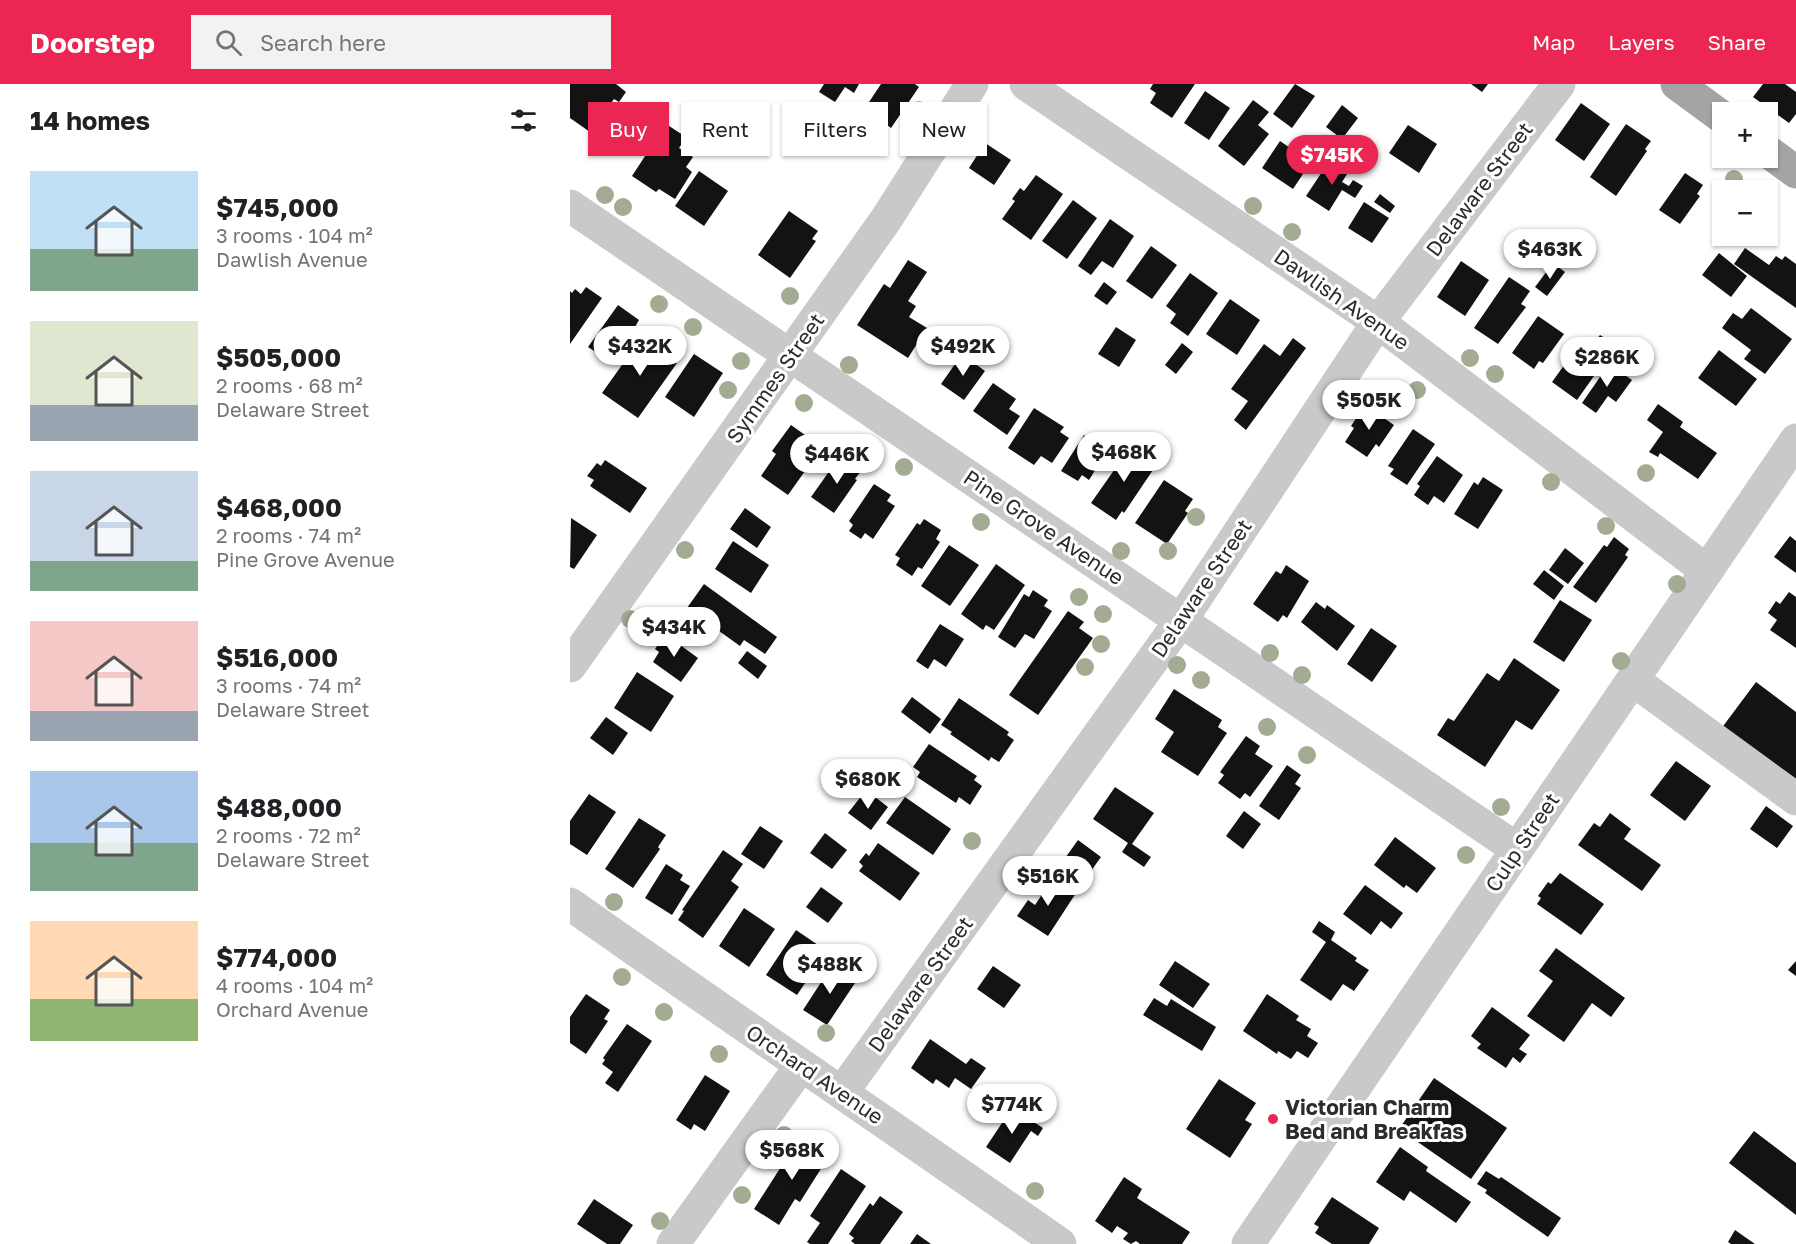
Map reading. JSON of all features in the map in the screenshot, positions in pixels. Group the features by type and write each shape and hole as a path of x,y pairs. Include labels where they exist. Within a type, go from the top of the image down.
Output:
{"main road":[{"path":"1677,84 1712,110"},
{"path":"1778,159 1796,172"}],"street":[{"name":"Symmes Street","path":"570,666 887,218 972,84"},
{"name":"Dawlish Avenue","path":"1026,84 1378,322 1707,571"},
{"name":"Delaware Street","path":"843,1091 1182,620 1378,322 1559,84"},
{"name":"Pine Grove Avenue","path":"570,206 1517,849"},
{"name":"Culp Street","path":"1248,1244 1796,440"},
{"path":"1633,680 1796,799"},
{"name":"Orchard Avenue","path":"570,904 801,1067 843,1091 1060,1244"},
{"path":"673,1244 801,1067"}],"building":[{"path":"570,84 616,84 626,92 619,102 614,99 612,102 588,102 588,131 570,118"},
{"path":"824,84 859,84 854,93 845,87 835,102 819,92"},
{"path":"881,84 915,84 919,87 909,102 900,102 900,115 891,128 888,126 888,102 869,102"},
{"path":"1153,84 1195,84 1172,118 1150,103 1156,93 1150,89"},
{"path":"1295,84 1315,96 1292,128 1273,114"},
{"path":"1471,84 1488,84 1482,92"},
{"path":"1763,84 1785,84 1796,92 1796,114 1789,123 1778,115 1778,102 1760,102 1753,97"},
{"path":"1205,91 1230,108 1209,140 1184,123"},
{"path":"1253,100 1269,112 1258,125 1269,134 1244,166 1218,146"},
{"path":"1581,103 1610,124 1584,161 1555,140"},
{"path":"1342,105 1358,118 1342,139 1326,127"},
{"path":"1626,124 1651,141 1645,149 1647,151 1616,196 1590,177"},
{"path":"1408,125 1437,144 1419,173 1389,153"},
{"path":"669,126 681,134 679,148 681,156 693,157 686,167 692,172 675,199 659,189 656,192 632,176 645,156 669,156"},
{"path":"1280,141 1296,152 1301,145 1311,152 1306,159 1311,162 1293,189 1262,168"},
{"path":"987,144 1011,160 994,185 969,168 977,156 987,156"},
{"path":"1330,160 1349,171 1342,182 1349,186 1353,180 1363,186 1355,198 1342,190 1329,211 1306,196"},
{"path":"699,171 728,191 704,226 675,206"},
{"path":"1685,173 1703,185 1697,194 1700,196 1680,224 1659,210"},
{"path":"1036,175 1063,194 1031,240 1002,219 1015,201 1012,199 1020,188 1024,191"},
{"path":"1380,194 1395,206 1390,213 1374,202"},
{"path":"1073,200 1097,218 1067,259 1042,241"},
{"path":"1364,202 1389,218 1372,243 1348,228"},
{"path":"789,211 818,231 812,239 816,241 790,278 758,255"},
{"path":"1110,219 1134,236 1113,268 1102,261 1091,275 1078,266"},
{"path":"1151,246 1177,265 1152,299 1126,281"},
{"path":"1745,248 1769,265 1776,256 1782,260 1785,256 1796,264 1796,308 1734,264"},
{"path":"1719,253 1747,276 1731,297 1702,275"},
{"path":"908,260 927,272 908,301 916,306 909,317 927,328 908,358 857,325 884,284 890,288"},
{"path":"1461,261 1489,280 1465,316 1437,297"},
{"path":"1553,263 1565,272 1547,296 1535,287"},
{"path":"1190,273 1218,293 1188,336 1170,323 1176,314 1166,306"},
{"path":"1509,277 1530,291 1521,304 1526,307 1498,344 1474,328"},
{"path":"1104,282 1117,292 1107,305 1094,296"},
{"path":"586,287 602,298 570,344 570,291 572,293 575,289 581,294"},
{"path":"1230,299 1260,320 1237,355 1206,334"},
{"path":"618,305 639,320 635,327 637,329 617,356 607,349 602,356 588,347"},
{"path":"1751,308 1792,339 1765,374 1744,359 1751,350 1722,328 1733,313 1742,319"},
{"path":"1538,316 1564,334 1543,363 1539,361 1534,369 1512,353"},
{"path":"1116,327 1136,340 1119,367 1098,354"},
{"path":"644,334 659,345 656,349 677,363 638,418 602,393"},
{"path":"1600,335 1616,345 1577,400 1552,382 1583,339 1592,346"},
{"path":"1293,338 1306,348 1246,430 1234,420 1248,401 1231,389 1264,344 1280,356"},
{"path":"1182,343 1193,352 1176,374 1165,365"},
{"path":"1719,350 1757,379 1736,406 1698,378"},
{"path":"694,354 723,373 694,417 665,397"},
{"path":"962,354 985,371 964,400 941,384"},
{"path":"1609,364 1632,380 1616,402 1608,396 1596,413 1582,403"},
{"path":"993,383 1016,399 1009,409 1020,416 1007,435 973,411"},
{"path":"1658,404 1683,422 1680,427 1717,453 1698,479 1660,453 1658,457 1649,452 1663,432 1647,420"},
{"path":"1365,405 1394,425 1379,447 1376,444 1367,457 1345,442 1354,428 1351,426"},
{"path":"1034,408 1064,427 1060,432 1069,438 1052,463 1041,456 1034,465 1008,448"},
{"path":"791,425 822,447 788,495 761,476 776,454 772,451"},
{"path":"1413,429 1435,444 1407,485 1390,474 1394,469 1388,466"},
{"path":"1084,435 1108,450 1089,480 1082,475 1078,481 1061,471"},
{"path":"1131,446 1157,464 1124,513 1122,511 1116,520 1091,503"},
{"path":"840,456 861,471 834,513 811,497"},
{"path":"1437,456 1463,475 1444,503 1434,496 1428,505 1414,495 1420,486 1417,484"},
{"path":"605,460 647,488 630,513 590,486 594,480 587,476 597,463 601,466"},
{"path":"1483,477 1503,490 1478,529 1454,514 1474,482 1478,485"},
{"path":"1164,480 1193,499 1185,511 1188,513 1167,544 1135,523"},
{"path":"874,484 891,495 887,501 895,506 873,539 865,533 861,539 849,531 853,525 849,521"},
{"path":"745,508 771,527 757,548 730,529"},
{"path":"571,518 597,535 574,569 570,567"},
{"path":"924,519 941,530 936,539 940,542 922,569 918,567 912,576 896,565 900,558 895,555 917,523 920,525"},
{"path":"1790,536 1796,541 1796,573 1774,557"},
{"path":"1614,537 1629,549 1625,555 1628,557 1596,603 1573,587 1604,545 1607,547"},
{"path":"733,541 769,565 751,593 715,569"},
{"path":"949,545 979,565 950,606 921,586"},
{"path":"1565,548 1584,563 1568,584 1549,570"},
{"path":"996,564 1025,585 994,630 986,625 983,630 961,614"},
{"path":"1286,565 1309,581 1287,618 1283,615 1278,622 1253,604 1276,571 1281,574"},
{"path":"1544,570 1564,586 1554,600 1533,584"},
{"path":"704,584 777,637 765,654 744,640 740,646 687,608"},
{"path":"1033,590 1048,600 1044,606 1052,611 1034,639 1025,634 1015,648 998,637 1024,594 1029,597"},
{"path":"1789,592 1796,597 1796,648 1770,630 1777,620 1768,613 1776,601 1780,604"},
{"path":"1560,600 1592,620 1564,662 1533,642"},
{"path":"1316,602 1325,609 1327,605 1355,626 1337,651 1301,622"},
{"path":"1068,611 1084,622 1079,628 1093,638 1038,715 1009,695"},
{"path":"940,624 964,639 946,667 934,659 928,669 916,661"},
{"path":"1371,628 1397,646 1372,682 1347,664"},
{"path":"665,634 698,658 681,682 653,662 659,652 655,649"},
{"path":"747,651 767,666 758,679 738,663"},
{"path":"1514,658 1560,690 1532,730 1516,720 1485,767 1437,735 1448,718 1454,721 1487,673 1499,681"},
{"path":"637,672 674,696 651,732 614,708"},
{"path":"1756,682 1796,712 1796,791 1718,733"},
{"path":"1174,689 1222,720 1218,727 1227,733 1198,776 1161,752 1174,732 1155,719"},
{"path":"912,697 941,719 930,734 901,712"},
{"path":"959,698 1009,732 1007,735 1014,740 999,762 991,757 989,761 941,725"},
{"path":"606,717 628,733 613,755 590,738"},
{"path":"1246,736 1260,746 1255,754 1273,766 1250,797 1245,793 1240,799 1218,783 1224,775 1220,772"},
{"path":"929,744 977,776 974,780 982,786 970,805 959,797 956,803 917,777 920,772 913,767"},
{"path":"1676,761 1711,786 1685,821 1650,795"},
{"path":"1287,765 1301,775 1295,784 1301,788 1279,820 1259,806"},
{"path":"1115,787 1154,813 1132,844 1151,857 1144,867 1122,852 1128,843 1093,819"},
{"path":"866,790 888,807 871,830 848,813"},
{"path":"589,794 616,812 587,855 570,844 570,821"},
{"path":"905,797 951,829 933,855 886,823"},
{"path":"1766,806 1793,826 1777,848 1750,829"},
{"path":"1244,811 1261,824 1243,849 1226,836"},
{"path":"1610,813 1631,829 1624,839 1661,865 1642,891 1578,845 1594,823 1600,827"},
{"path":"639,818 666,835 658,847 660,849 633,888 605,869"},
{"path":"760,826 783,841 764,869 741,854"},
{"path":"825,833 847,850 832,869 810,853"},
{"path":"1395,837 1436,868 1417,893 1406,885 1404,888 1374,865"},
{"path":"1078,840 1101,857 1081,885 1058,868"},
{"path":"878,843 920,873 900,901 859,871 863,866 859,862 866,853 869,856"},
{"path":"723,850 743,864 731,881 739,887 703,938 678,920 684,911 682,910"},
{"path":"666,864 683,875 680,880 690,886 672,915 645,898"},
{"path":"1560,873 1604,904 1581,935 1537,904 1541,898 1538,896 1548,882 1551,884"},
{"path":"1053,878 1076,893 1048,936 1017,916 1028,900 1035,905"},
{"path":"1365,885 1403,913 1391,929 1381,921 1371,935 1343,914"},
{"path":"821,887 843,903 828,923 806,907"},
{"path":"744,908 775,929 749,967 719,946"},
{"path":"1319,921 1335,932 1331,940 1357,958 1355,961 1369,970 1354,991 1343,984 1331,1001 1300,980 1326,942 1312,932"},
{"path":"796,930 818,945 813,953 822,958 797,995 766,975"},
{"path":"1556,948 1625,998 1611,1017 1592,1003 1564,1042 1527,1016 1553,981 1539,971"},
{"path":"1175,961 1210,984 1193,1008 1159,985"},
{"path":"1796,961 1796,976 1788,970"},
{"path":"993,966 1021,985 1004,1008 977,989"},
{"path":"831,967 842,974 845,970 855,977 852,982 855,983 827,1025 803,1010"},
{"path":"586,994 610,1010 604,1019 608,1021 586,1054 570,1043 570,1017"},
{"path":"1267,994 1299,1016 1296,1020 1311,1029 1307,1036 1318,1043 1308,1058 1297,1051 1291,1059 1278,1051 1277,1054 1243,1031"},
{"path":"1154,998 1167,1006 1171,999 1216,1027 1202,1051 1143,1015"},
{"path":"1492,1007 1530,1035 1519,1049 1527,1054 1520,1063 1513,1057 1506,1068 1477,1048 1481,1044 1471,1036"},
{"path":"627,1024 652,1041 618,1092 605,1083 613,1072 602,1064 605,1060 603,1058"},
{"path":"930,1039 966,1064 971,1058 986,1068 971,1089 955,1078 949,1088 936,1079 933,1084 911,1068"},
{"path":"705,1075 730,1091 705,1131 694,1124 691,1130 676,1120"},
{"path":"1434,1078 1507,1128 1471,1179 1399,1129"},
{"path":"1219,1079 1256,1103 1245,1120 1252,1124 1230,1158 1186,1129"},
{"path":"1012,1108 1043,1128 1038,1136 1031,1131 1010,1163 986,1147"},
{"path":"1754,1131 1796,1163 1796,1215 1729,1163"},
{"path":"800,1137 829,1156 800,1202 795,1199 779,1225 754,1209"},
{"path":"1400,1147 1428,1167 1426,1171 1471,1202 1456,1223 1410,1191 1404,1201 1376,1182"},
{"path":"841,1169 866,1186 828,1244 810,1244 807,1242 820,1223 810,1216"},
{"path":"1486,1171 1499,1179 1501,1177 1561,1218 1548,1237 1485,1193 1487,1190 1477,1184"},
{"path":"1124,1177 1142,1189 1137,1198 1190,1232 1182,1244 1140,1244 1136,1241 1131,1244 1123,1239 1128,1233 1117,1226 1112,1233 1095,1221"},
{"path":"880,1196 903,1212 880,1244 855,1244 851,1241 854,1238 849,1234 870,1203 873,1206"},
{"path":"1332,1197 1379,1228 1369,1244 1332,1244 1315,1233 1319,1227 1314,1224"},
{"path":"594,1199 633,1225 620,1244 607,1244 577,1224"},
{"path":"1735,1230 1755,1244 1728,1242"},
{"path":"917,1234 931,1244 910,1244"}],"place":[{"name":"Victorian Charm Bed and Breakfas","path":"1273,1119"}]}
